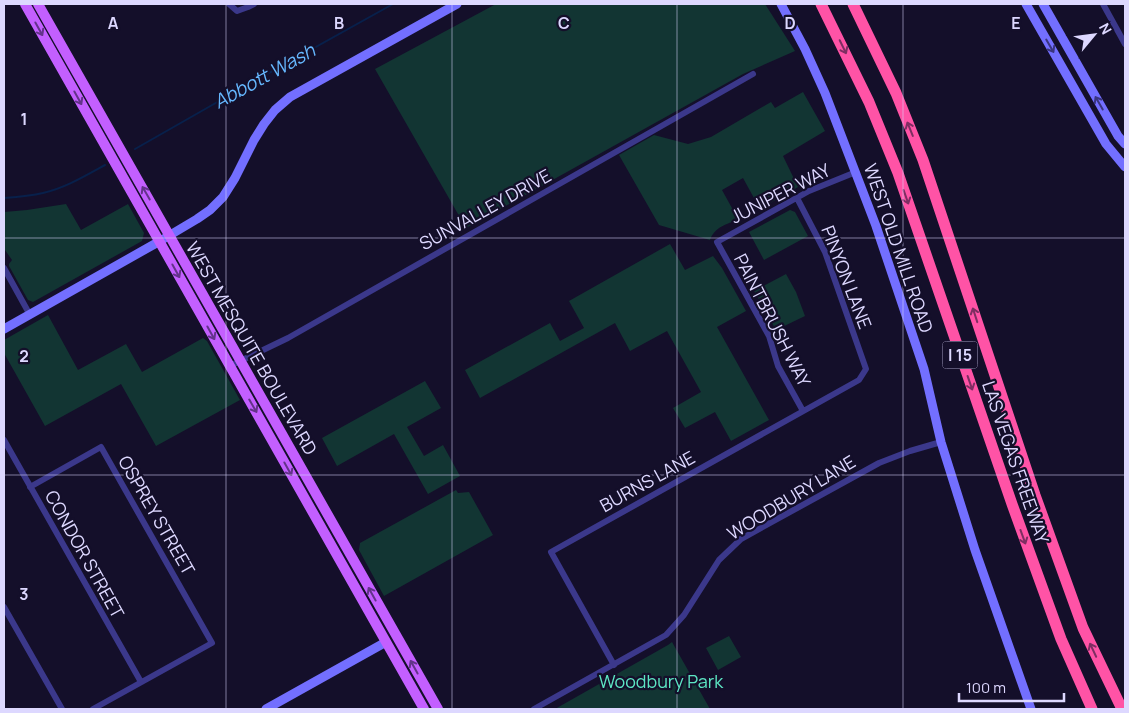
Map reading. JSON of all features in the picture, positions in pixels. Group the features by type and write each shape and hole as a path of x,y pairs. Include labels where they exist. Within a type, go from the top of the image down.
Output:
{"highway":[{"name":"LAS VEGAS FREEWAY","path":"820,4 869,102 898,173 1015,514 1061,639 1092,709"},
{"name":"LAS VEGAS FREEWAY","path":"852,4 896,94 923,160 1048,531 1083,628 1122,709"}],"main road":[{"name":"WEST MESQUITE BOULEVARD","path":"24,4 240,360 438,709"},
{"name":"WEST MESQUITE BOULEVARD","path":"38,4 165,239 230,366 424,709"},
{"path":"54,55 64,49"},
{"path":"264,426 274,420"},
{"path":"386,642 396,636"}],"street":[{"path":"229,4 236,11 254,4"},
{"path":"4,329 165,239 210,210 223,197 236,178 254,140 264,124 275,110 290,97 457,4"},
{"name":"WEST OLD MILL ROAD","path":"781,4 825,93 876,226 924,369 941,442 975,550 1031,709"},
{"path":"1026,4 1106,144 1125,167"},
{"path":"1043,4 1118,136 1125,144"},
{"path":"1103,4 1125,44"},
{"name":"SUNVALLEY DRIVE","path":"230,366 288,338 753,74"},
{"name":"JUNIPER WAY","path":"717,242 809,191 856,172"},
{"name":"PINYON LANE","path":"797,198 825,252 866,369"},
{"name":"PAINTBRUSH WAY","path":"717,242 769,336 778,366 803,411"},
{"path":"4,268 30,315"},
{"name":"BURNS LANE","path":"614,665 551,552 859,380 866,369"},
{"name":"CONDOR STREET","path":"4,440 141,682"},
{"name":"WOODBURY LANE","path":"534,709 666,635 684,615 719,560 741,539 879,463 941,442"},
{"name":"OSPREY STREET","path":"30,487 100,447 212,642 141,682"},
{"path":"4,607 62,709"},
{"path":"266,709 386,642"},
{"path":"93,709 141,682"}],"green space":[{"path":"496,4 765,4 795,51 743,74 466,228 375,69"},
{"path":"803,92 825,131 783,156 798,187 760,209 743,178 722,190 738,219 718,229 710,240 659,225 619,155 654,135 688,144 711,137 771,102 775,108"},
{"path":"66,204 81,230 128,204 144,233 142,241 33,302 28,300 9,266 12,260 4,250 4,212"},
{"path":"790,210 795,212 808,236 764,260 749,232"},
{"path":"670,244 685,270 713,256 722,268 746,311 717,327 769,420 731,441 715,412 685,428 673,408 701,392 667,331 630,351 615,323 480,398 465,370 550,323 560,341 584,328 569,301"},
{"path":"786,274 796,292 805,316 776,330 754,291"},
{"path":"48,315 78,370 126,344 142,372 203,338 207,341 240,400 156,446 121,384 45,426 4,353 4,340"},
{"path":"425,381 441,408 407,427 424,456 443,445 460,476 428,494 394,434 337,466 322,438"},
{"path":"456,490 458,493 469,492 493,535 384,596 359,550 360,543"},
{"path":"729,636 741,657 718,670 706,648"},
{"name":"Woodbury Park","path":"672,642 710,709 555,709 668,645"}],"waterway":[{"name":"Abbott Wash","path":"135,149 393,4"},
{"name":"Abbott Wash","path":"4,198 51,191 105,165"}]}
